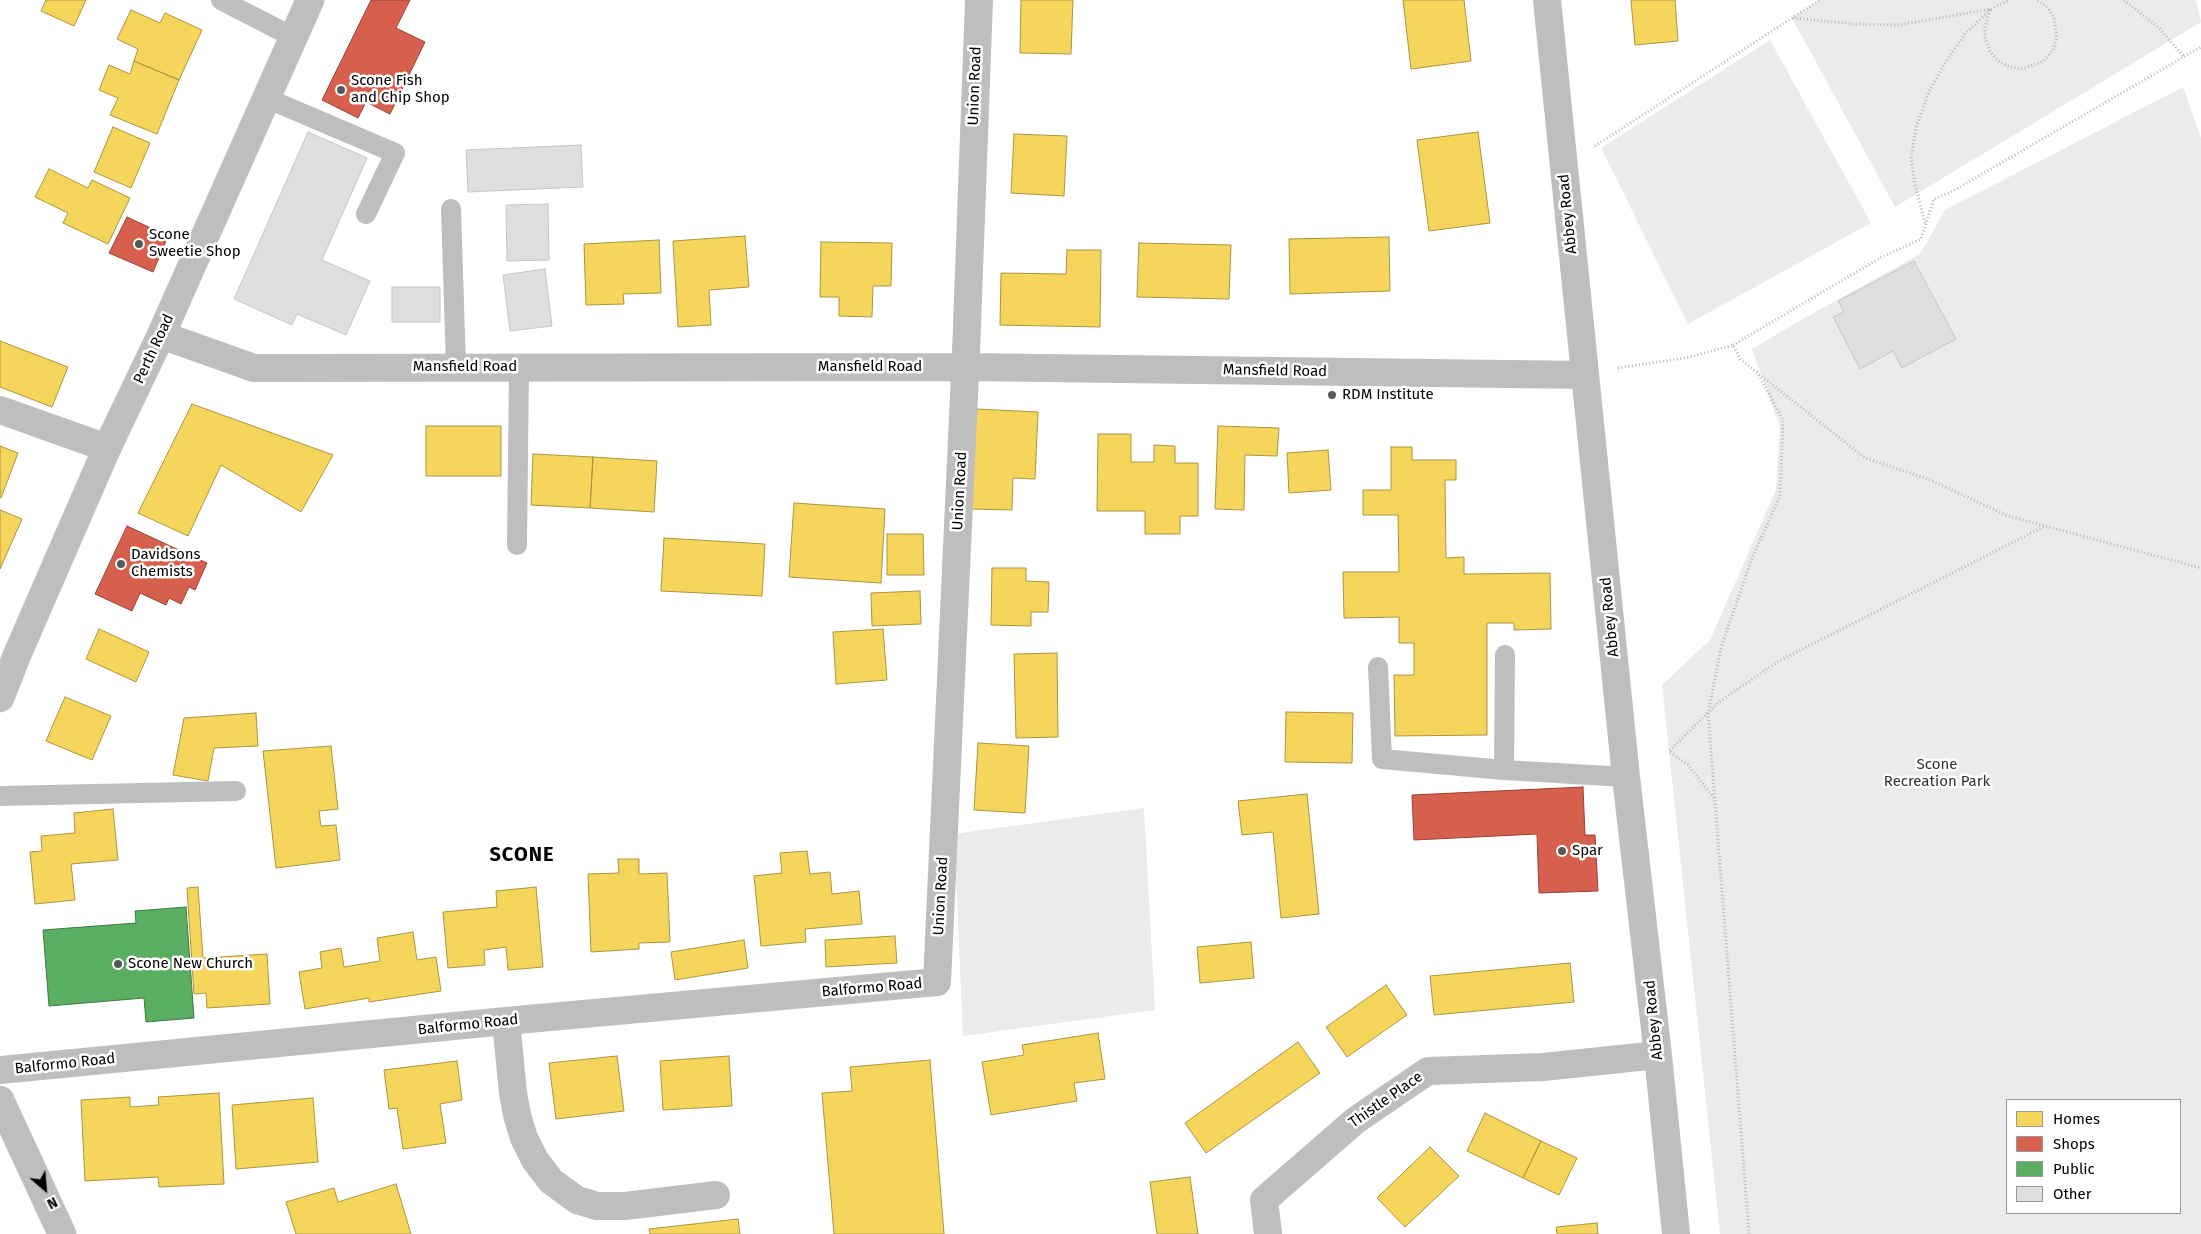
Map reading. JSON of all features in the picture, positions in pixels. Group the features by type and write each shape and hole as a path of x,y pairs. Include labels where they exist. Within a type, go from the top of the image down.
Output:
{"street":[{"name":"Perth Road","path":"0,698 7,657 161,335 310,0"},
{"name":"Union Road","path":"937,982 965,367 978,0"},
{"name":"Abbey Road","path":"1547,0 1626,777 1658,1055 1676,1234"},
{"name":"Mansfield Road","path":"161,335 254,368 965,367 1585,375"},
{"path":"0,410 107,448"},
{"name":"Balformo Road","path":"0,1070 937,982"},
{"path":"506,1021 513,1093 517,1114 524,1138 535,1160 551,1181 578,1200 597,1206 625,1206 716,1195"},
{"name":"Thistle Place","path":"1268,1234 1264,1200 1356,1120 1428,1071 1543,1068 1658,1055"},
{"path":"0,1100 62,1234"}],"lane":[{"path":"221,0 294,37"},
{"path":"266,98 395,153 366,214"},
{"path":"451,209 456,368"},
{"path":"517,545 519,368"},
{"path":"1504,770 1505,655"},
{"path":"1378,667 1382,758 1504,770 1626,777"},
{"path":"0,796 236,791"}],"path":[{"path":"1563,167 1820,0"},
{"path":"1925,226 1915,185 1911,157 1916,126 1929,92 1945,63 1965,34 1991,10 2009,0"},
{"path":"1991,10 1985,27 1985,39 1990,51 1998,60 2010,67 2023,69 2044,61 2053,50 2057,38 2054,18 2048,8 2037,0"},
{"path":"2124,0 2159,28 2184,57"},
{"path":"1792,18 1856,24 1898,25 1991,10"},
{"path":"1585,375 1661,360 1690,357 1733,345 1880,258 1921,239 1934,199 1951,192 2201,48"},
{"path":"1733,345 1740,359 1866,458 1928,479 2008,516 2201,568"},
{"path":"1749,1234 1708,713 1721,648 1752,558 1780,496 1783,420 1757,372"},
{"path":"1715,798 1688,765 1669,751 1719,702 1779,661 2046,526"}],"green space":[{"path":"1820,0 2196,0 2201,22 1895,207 1792,18"},
{"path":"1770,40 1871,223 1688,324 1601,148"},
{"name":"Scone Recreation Park","path":"2183,87 2201,138 2201,1234 1720,1234 1662,685 1710,640 1776,490 1780,427 1752,349 1920,254 1945,210"},
{"path":"1144,808 1155,1010 963,1036 954,834"}],"building: Homes":[{"path":"46,0 86,0 74,26 41,11"},
{"path":"1021,0 1073,0 1071,54 1020,53"},
{"path":"1403,0 1464,0 1471,61 1411,69"},
{"path":"1631,0 1675,0 1678,41 1635,45"},
{"path":"131,10 160,23 165,13 202,30 179,80 134,61 138,49 117,39"},
{"path":"134,61 179,80 157,134 110,115 118,98 99,90 109,65 130,74"},
{"path":"113,127 150,143 131,188 94,172"},
{"path":"1478,132 1490,223 1429,231 1417,140"},
{"path":"1014,134 1067,136 1064,196 1011,193"},
{"path":"49,169 88,188 92,180 130,198 108,244 63,223 68,213 35,197"},
{"path":"745,236 749,287 709,290 711,325 678,327 673,241"},
{"path":"1389,237 1390,291 1290,294 1289,239"},
{"path":"659,240 661,293 623,294 624,304 586,305 584,244"},
{"path":"821,242 892,243 891,286 873,286 872,317 839,316 839,297 820,297"},
{"path":"1139,243 1231,245 1229,299 1137,297"},
{"path":"1067,250 1101,250 1100,327 1000,325 1001,273 1066,274"},
{"path":"0,341 68,367 52,407 0,387"},
{"path":"192,404 333,455 301,512 221,465 188,536 138,513"},
{"path":"976,409 1038,412 1035,479 1013,478 1012,510 971,509"},
{"path":"426,426 501,426 501,476 426,476"},
{"path":"1218,426 1279,428 1277,456 1245,455 1244,510 1215,509"},
{"path":"1098,434 1131,434 1131,462 1154,462 1154,445 1175,446 1175,463 1198,463 1198,516 1180,516 1180,534 1145,534 1145,511 1097,511"},
{"path":"0,446 18,453 1,498 0,498"},
{"path":"1391,447 1412,447 1412,460 1456,460 1456,480 1445,480 1446,558 1464,557 1464,574 1550,573 1551,629 1514,630 1514,623 1487,623 1487,735 1395,736 1394,675 1414,675 1414,643 1399,643 1399,617 1344,618 1343,572 1399,572 1398,515 1363,515 1363,490 1391,490"},
{"path":"1328,450 1331,490 1289,493 1287,453"},
{"path":"533,454 593,457 590,508 531,505"},
{"path":"593,457 657,461 654,512 590,508"},
{"path":"794,503 885,509 881,583 789,577"},
{"path":"0,510 22,519 0,569"},
{"path":"887,534 923,534 924,575 887,575"},
{"path":"664,538 765,544 762,596 661,591"},
{"path":"992,568 1026,568 1026,581 1049,582 1048,612 1031,612 1031,626 991,625"},
{"path":"920,591 921,624 872,626 871,593"},
{"path":"99,629 149,652 136,682 86,659"},
{"path":"883,629 887,680 836,684 833,632"},
{"path":"1057,653 1058,737 1016,738 1014,654"},
{"path":"65,697 111,716 92,760 46,741"},
{"path":"1286,712 1353,713 1352,763 1285,762"},
{"path":"256,713 258,746 214,748 208,781 173,775 184,718"},
{"path":"978,743 1029,746 1025,813 974,810"},
{"path":"331,746 338,809 319,811 321,826 336,825 340,860 276,868 263,751"},
{"path":"1307,794 1319,914 1281,918 1273,832 1242,835 1238,801"},
{"path":"113,809 118,860 71,864 75,900 35,904 30,852 42,851 41,836 75,833 74,813"},
{"path":"807,851 810,874 830,872 832,894 859,891 862,924 805,929 806,942 761,946 754,876 782,873 780,853"},
{"path":"618,859 639,859 639,874 667,873 670,942 639,943 639,949 591,952 588,874 619,873"},
{"path":"198,887 203,958 267,954 270,1004 207,1008 206,993 194,994 187,888"},
{"path":"536,887 543,967 508,970 506,947 484,950 485,965 448,968 443,912 497,907 496,891"},
{"path":"413,932 417,960 436,957 441,991 369,1002 369,998 305,1009 299,972 322,968 320,952 341,948 344,967 380,961 377,938"},
{"path":"895,936 897,963 826,967 825,940"},
{"path":"744,940 748,968 675,980 671,952"},
{"path":"1251,942 1254,978 1200,983 1197,947"},
{"path":"1570,963 1574,1002 1434,1015 1430,976"},
{"path":"1386,985 1407,1015 1347,1057 1326,1027"},
{"path":"1098,1033 1105,1079 1074,1083 1077,1101 991,1115 982,1062 1024,1055 1022,1045"},
{"path":"1298,1042 1320,1073 1206,1153 1185,1123"},
{"path":"617,1056 624,1111 556,1119 549,1063"},
{"path":"729,1056 732,1106 663,1110 660,1061"},
{"path":"930,1060 944,1234 834,1234 822,1093 852,1091 850,1067"},
{"path":"457,1061 462,1100 440,1104 446,1143 403,1149 397,1108 389,1109 384,1070"},
{"path":"219,1093 224,1184 159,1187 158,1177 85,1181 81,1100 130,1097 130,1107 159,1105 158,1097"},
{"path":"313,1098 318,1162 236,1169 232,1105"},
{"path":"1485,1113 1541,1141 1523,1178 1467,1151"},
{"path":"1541,1141 1577,1158 1559,1195 1523,1178"},
{"path":"1430,1147 1459,1176 1405,1227 1377,1198"},
{"path":"1190,1177 1198,1234 1157,1234 1150,1182"},
{"path":"396,1184 411,1234 296,1234 286,1202 334,1188 338,1202"},
{"path":"738,1219 740,1234 650,1234 649,1229"},
{"path":"1597,1223 1598,1234 1557,1234 1556,1227"}],"building: Shops":[{"path":"371,0 410,0 396,28 425,42 390,114 366,102 358,118 322,100"},
{"name":"Scone Sweetie Shop","path":"127,217 168,236 153,272 109,253"},
{"path":"127,526 207,563 195,590 189,587 181,604 169,598 166,605 140,593 132,611 95,594"},
{"path":"1583,787 1585,835 1595,835 1598,891 1539,893 1537,834 1414,840 1412,795"}],"building: Public":[{"name":"Scone New Church","path":"186,907 194,1018 146,1022 144,998 49,1006 43,930 136,923 135,911"}],"building: Other":[{"path":"308,132 367,158 322,260 370,281 346,335 297,314 292,325 234,299"},
{"path":"581,145 583,187 468,192 466,150"},
{"path":"548,204 549,260 507,261 506,205"},
{"path":"1914,261 1956,339 1902,368 1893,351 1860,369 1833,317 1844,312 1838,301"},
{"path":"545,269 552,326 510,331 503,275"},
{"path":"392,287 440,287 440,322 392,322"}],"place":[{"name":"Scone Fish and Chip Shop","path":"341,90"},
{"name":"Scone Sweetie Shop","path":"139,244"},
{"name":"RDM Institute","path":"1332,395"},
{"name":"Davidsons Chemists","path":"121,564"},
{"name":"Spar","path":"1562,851"},
{"name":"Scone New Church","path":"118,964"}],"district":[{"name":"SCONE","path":"522,855"}]}
